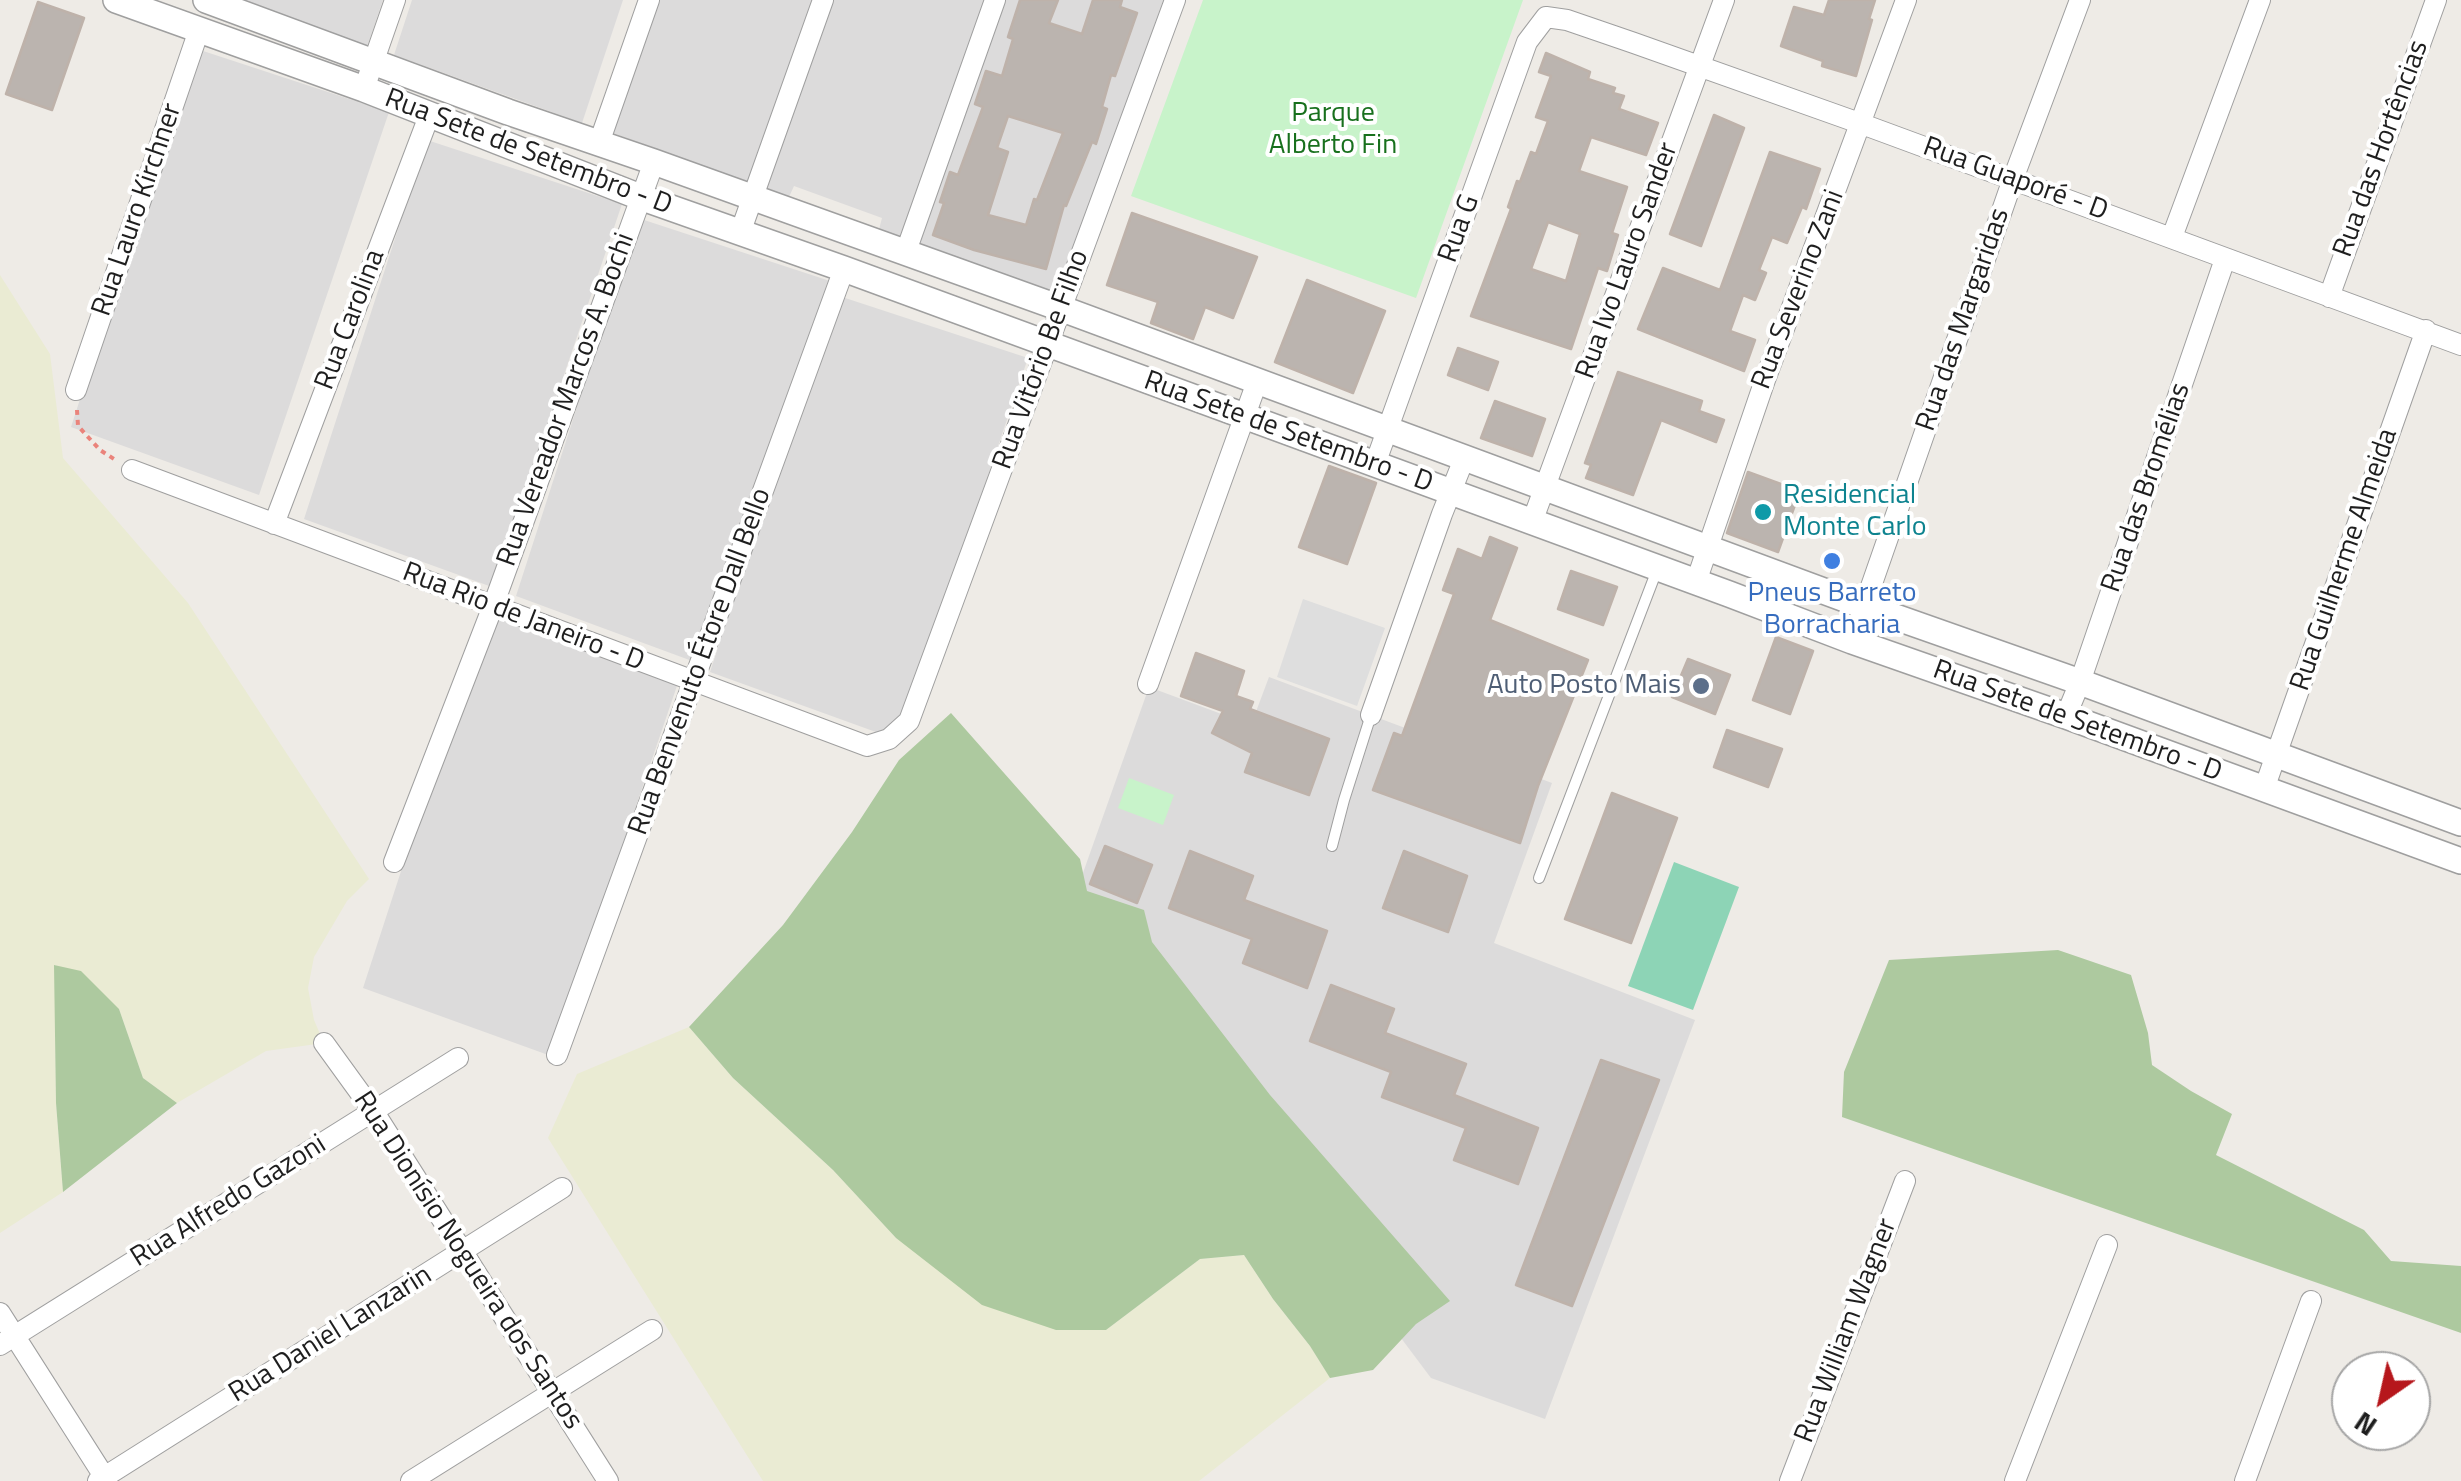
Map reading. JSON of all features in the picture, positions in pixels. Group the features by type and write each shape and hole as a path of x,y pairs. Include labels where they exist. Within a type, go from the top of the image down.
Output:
{"street":[{"name":"Rua Sete de Setembro - D","path":"116,0 153,6 199,30 364,89 640,197 2461,861"},
{"name":"Rua Sete de Setembro - D","path":"206,0 1060,308 2461,823"},
{"path":"364,89 395,0"},
{"path":"599,143 649,0"},
{"path":"740,233 823,0"},
{"path":"904,254 996,0"},
{"name":"Rua Vitório Be Filho","path":"909,721 1175,0"},
{"name":"Rua Ivo Lauro Sander","path":"1532,522 1724,0"},
{"name":"Rua Severino Zani","path":"1696,582 1765,380 1906,0"},
{"name":"Rua das Margaridas","path":"1852,641 2013,179 2080,0"},
{"path":"2172,236 2260,0"},
{"name":"Rua das Hortências","path":"2329,297 2436,0"},
{"name":"Rua G","path":"1375,464 1528,42 1546,18 1566,20"},
{"name":"Rua Guaporé - D","path":"1566,20 2172,236 2461,345"},
{"name":"Rua Lauro Kirchner","path":"76,390 199,30"},
{"path":"498,142 508,112"},
{"name":"Rua Carolina","path":"274,524 429,116"},
{"name":"Rua Vereador Marcos A. Bochi","path":"394,862 493,606 654,162"},
{"name":"Rua das Bromélias","path":"2066,716 2225,258"},
{"name":"Rua Benvenuto Étore Dall Bello","path":"557,1054 844,269"},
{"name":"Rua Guilherme Almeida","path":"2264,789 2426,330"},
{"path":"1185,396 1194,359"},
{"path":"1148,684 1257,382"},
{"path":"1370,715 1464,459"},
{"name":"Rua Rio de Janeiro - D","path":"132,470 867,746 889,739 909,721"},
{"name":"Rua Dionísio Nogueira dos Santos","path":"324,1042 374,1112 608,1481"},
{"name":"Rua Alfredo Gazoni","path":"8,1341 458,1058"},
{"name":"Rua William Wagner","path":"1790,1481 1904,1181"},
{"name":"Rua Daniel Lanzarin","path":"104,1480 562,1188"},
{"path":"2015,1481 2107,1245"},
{"path":"2246,1481 2311,1301"},
{"path":"0,1313 8,1341 104,1480"},
{"path":"411,1481 652,1330"}],"lane":[{"path":"1540,878 1658,568"},
{"path":"1332,846 1370,715"}],"path":[{"path":"76,390 78,426 100,450 132,470"}],"shaded area":[{"path":"218,0 383,0 365,53"},
{"path":"412,0 623,0 582,123 394,55"},
{"path":"643,0 1168,0 1065,305 877,237 882,218 794,186 789,197 602,129"},
{"path":"194,48 389,112 259,495 71,427"},
{"path":"427,140 622,204 492,587 304,519"},
{"path":"638,218 833,282 703,665 516,596"},
{"path":"833,294 1028,358 898,740 710,672"},
{"path":"1303,599 1385,628 1357,706 1277,677"},
{"path":"486,610 681,674 551,1056 363,988"},
{"path":"1269,677 1552,783 1494,943 1695,1020 1545,1419 1431,1378 1073,901 1149,687 1251,725"}],"green space":[{"name":"Parque Alberto Fin","path":"1203,0 1523,0 1416,298 1131,196"},
{"path":"0,275 50,354 63,458 188,603 369,879 347,901 314,957 308,988 314,1020 324,1043 266,1051 177,1103 143,1078 119,1009 55,965 56,1103 63,1192 0,1233"},
{"path":"951,713 1080,859 1087,891 1144,910 1152,942 1270,1095 1450,1301 1416,1324 1373,1370 1330,1378 1244,1255 1200,1259 1106,1330 1056,1330 982,1305 896,1238 833,1170 733,1078 689,1027 783,925 899,760"},
{"path":"1129,778 1174,795 1163,825 1118,808"},
{"path":"1674,862 1739,887 1693,1010 1628,986"},
{"path":"2058,950 2131,975 2148,1033 2152,1065 2232,1114 2216,1155 2364,1230 2391,1261 2461,1266 2461,1333 1842,1117 1844,1072 1889,960"},
{"path":"54,965 81,971 119,1009 143,1078 177,1103 63,1192 56,1103"},
{"path":"689,1027 733,1078 833,1170 896,1238 1106,1330 1200,1259 1244,1255 1330,1378 1199,1481 763,1481 548,1138 577,1074"}],"building":[{"path":"1020,0 1058,0 1049,23 1082,34 1093,0 1122,0 1120,7 1137,13 1115,76 1111,75 1102,107 1107,109 1096,144 1092,142 1064,205 1046,269 933,235 950,172 958,175 983,107 975,104 986,71 1002,76 1013,39 1008,37","holes":["1008,116 1063,133 1026,225 988,215 1008,152 997,148"]},
{"path":"1829,0 1875,0 1856,76 1822,66 1823,61 1781,46 1794,7 1824,15"},
{"path":"38,2 84,18 52,110 6,94"},
{"path":"1546,53 1590,72 1588,79 1615,88 1613,93 1624,96 1619,109 1658,123 1646,155 1591,137 1579,171 1627,187 1612,233 1618,235 1607,271 1598,268 1571,349 1471,316 1511,209 1508,207 1517,181 1520,182 1531,152 1536,154 1548,121 1536,117 1551,76 1539,72","holes":["1548,222 1580,234 1566,281 1531,269"]},
{"path":"1714,115 1744,128 1701,246 1670,234"},
{"path":"1770,152 1820,169 1806,209 1802,207 1787,243 1772,237 1759,270 1766,273 1755,300 1743,295 1730,331 1755,340 1744,371 1638,329 1663,268 1720,290"},
{"path":"1132,213 1257,257 1233,318 1205,307 1193,339 1151,323 1158,302 1107,285"},
{"path":"1307,280 1385,311 1353,393 1275,362"},
{"path":"1458,348 1498,362 1488,390 1448,375"},
{"path":"1618,372 1702,401 1699,411 1724,420 1716,442 1661,420 1633,495 1586,478 1591,465 1585,463"},
{"path":"1495,401 1545,419 1532,456 1481,438"},
{"path":"1329,466 1376,483 1347,564 1299,547"},
{"name":"Residencial Monte Carlo","path":"1748,472 1800,491 1778,552 1727,533"},
{"path":"1490,537 1517,548 1490,620 1588,660 1520,843 1373,790 1394,733 1402,736 1454,594 1443,590 1458,549 1482,559"},
{"path":"1571,571 1617,587 1603,625 1558,609"},
{"path":"1776,637 1813,651 1790,714 1753,700"},
{"path":"1196,653 1244,671 1236,696 1253,702 1250,709 1329,739 1309,795 1245,772 1252,753 1212,733 1223,711 1181,696"},
{"name":"Auto Posto Mais","path":"1688,659 1730,675 1715,714 1672,697"},
{"path":"1727,730 1782,749 1768,787 1714,767"},
{"path":"1612,793 1677,818 1631,943 1565,919"},
{"path":"1105,846 1152,865 1137,903 1090,884"},
{"path":"1190,851 1253,876 1244,900 1327,931 1307,988 1243,963 1252,939 1169,908"},
{"path":"1404,851 1467,876 1448,932 1383,908"},
{"path":"1331,985 1394,1009 1385,1033 1466,1064 1454,1095 1538,1128 1518,1184 1454,1160 1466,1128 1382,1097 1391,1072 1310,1041"},
{"path":"1601,1060 1659,1080 1572,1306 1516,1285"}],"place":[{"name":"Residencial Monte Carlo","path":"1763,512"},
{"name":"Pneus Barreto Borracharia","path":"1832,561"},
{"name":"Auto Posto Mais","path":"1701,686"}]}
